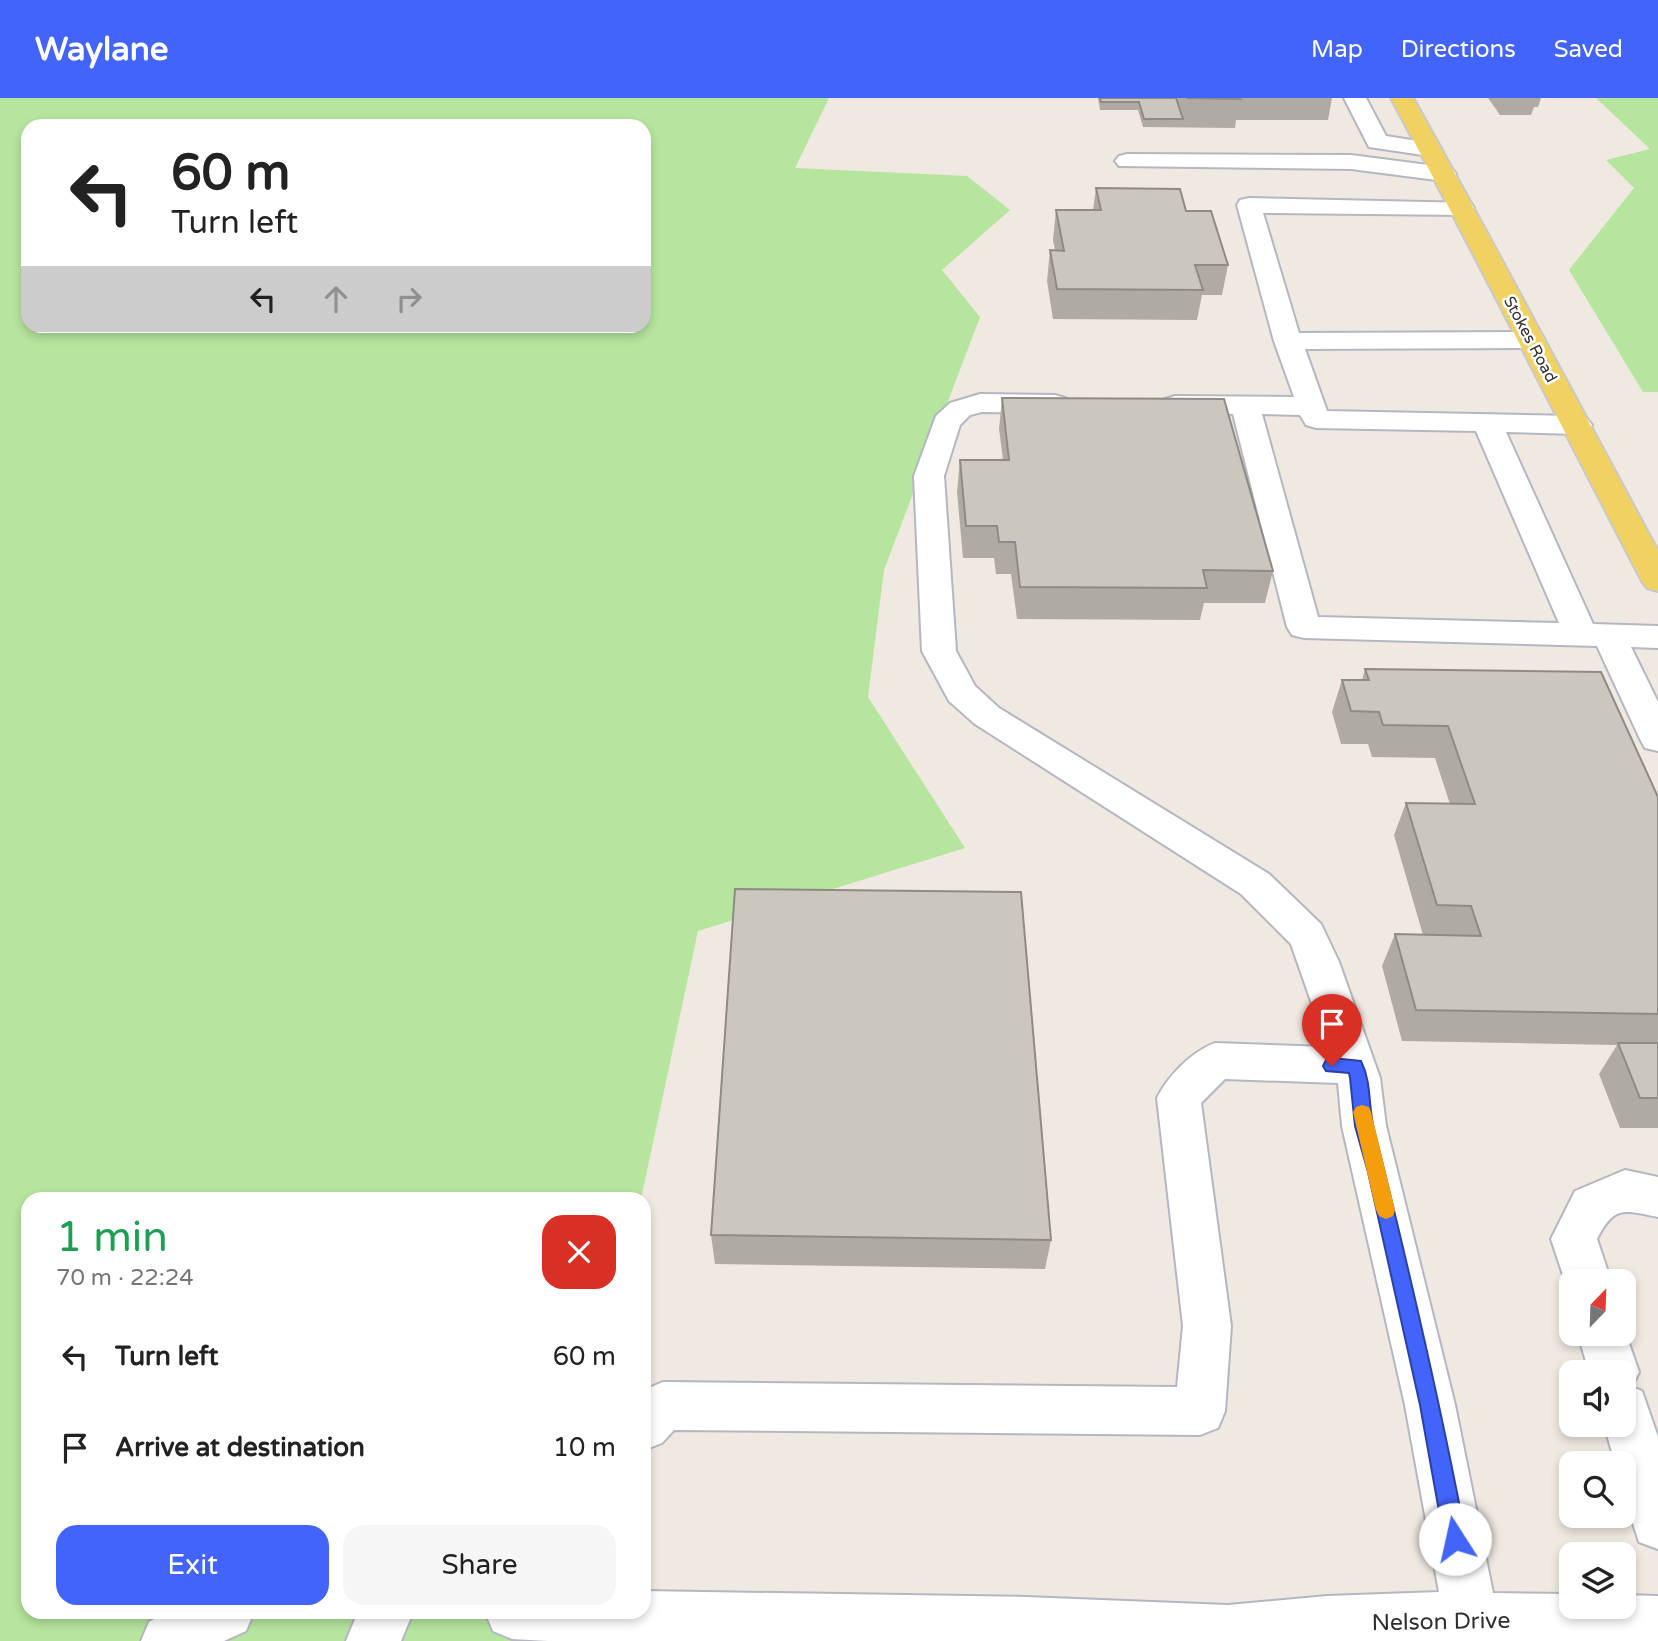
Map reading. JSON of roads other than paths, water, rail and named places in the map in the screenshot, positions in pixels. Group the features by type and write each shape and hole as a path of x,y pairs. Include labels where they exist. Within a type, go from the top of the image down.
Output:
{"main road":[{"name":"Stokes Road","path":"1402,98 1658,580"}],"street":[{"path":"1356,98 1377,142 1431,149"},
{"path":"1351,162 1377,142"},
{"path":"1127,161 1351,162 1444,174"},
{"path":"1462,208 1249,205 1309,406 1316,419 1577,425"},
{"path":"1288,341 1531,340"},
{"path":"1091,404 980,403 960,409 946,422 929,476 939,651 961,693 987,716 1255,884 1307,935 1359,1078 1364,1126 1430,1405 1472,1630"},
{"path":"1147,405 1309,406"},
{"path":"1245,405 1304,627 1658,638"},
{"path":"1488,423 1595,636 1658,739"},
{"path":"651,1419 663,1406 1200,1411 1207,1326 1179,1098 1215,1061 1355,1066"},
{"path":"1583,1269 1574,1239 1591,1205 1625,1190 1658,1197"},
{"path":"1633,1437 1658,1523"},
{"path":"168,1641 192,1626 210,1619"},
{"path":"373,1641 383,1619"},
{"name":"Nelson Drive","path":"641,1619 746,1630 1026,1624 1228,1632 1326,1623 1472,1630 1658,1623"}]}
